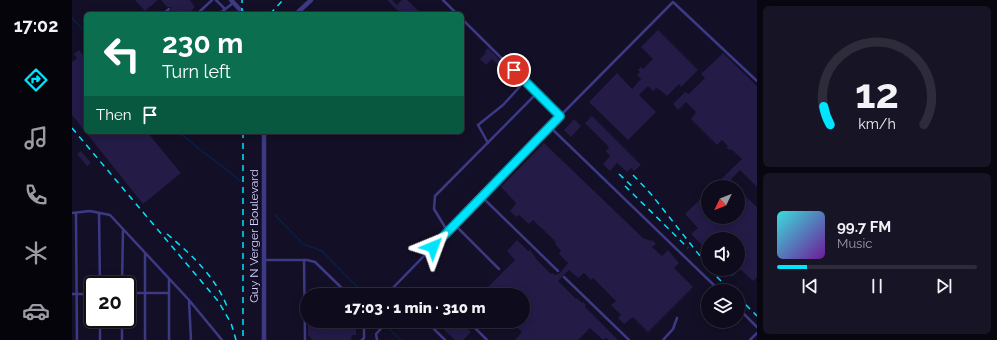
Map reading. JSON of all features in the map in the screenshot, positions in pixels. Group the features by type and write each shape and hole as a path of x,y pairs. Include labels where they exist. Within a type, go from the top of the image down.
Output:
{"street":[{"path":"298,12 311,0"},
{"path":"232,1 242,12"},
{"name":"Guy N Verger Boulevard","path":"264,134 264,340"}],"lane":[{"path":"198,12 212,0"},
{"path":"216,0 225,9"},
{"path":"443,0 455,12"},
{"path":"221,12 232,1"},
{"path":"392,288 673,2 757,81"},
{"path":"166,12 169,9"},
{"path":"464,21 560,116"},
{"path":"488,143 478,126 503,105 525,81"},
{"path":"448,232 434,209 435,196 537,92"},
{"path":"550,127 713,284"},
{"path":"482,197 558,271"},
{"path":"72,213 90,211 110,215 189,300 222,340"},
{"path":"76,213 77,340"},
{"path":"99,213 100,276"},
{"path":"455,225 500,269"},
{"path":"122,276 123,229"},
{"path":"145,252 144,293 146,340"},
{"path":"264,260 304,260 315,262 342,288"},
{"path":"304,260 305,340"},
{"path":"564,277 629,340"},
{"path":"168,340 169,278"},
{"path":"136,293 169,293"},
{"path":"72,294 84,294"},
{"path":"189,300 191,340"},
{"path":"745,315 757,326"},
{"path":"663,340 673,329 677,318"},
{"path":"100,328 100,340"},
{"path":"122,328 122,340"},
{"path":"362,340 364,338 364,328"},
{"path":"377,340 376,334 382,328"},
{"path":"433,328 445,340"},
{"path":"475,328 487,340"},
{"path":"750,340 757,333"}],"building":[{"path":"135,0 158,0 145,11"},
{"path":"161,0 190,0 195,7 190,12 172,12 171,7 167,7"},
{"path":"387,0 392,0 397,5 402,0 407,0 420,12 399,12"},
{"path":"658,30 698,70 681,87 679,84 667,96 656,88 653,91 648,86 639,95 656,112 628,140 589,102 617,73 632,89 641,79 637,75 640,72 638,70 641,67 643,69 653,59 641,47"},
{"path":"488,48 506,66 502,69 492,59 486,65 480,59 486,53 485,52"},
{"path":"79,50 84,56 84,130 72,115 72,62 77,58 74,54"},
{"path":"723,53 757,86 757,187 740,170 732,180 720,180 742,159 731,149 729,150 726,147 728,146 722,140 717,145 691,119 696,112 686,102 678,110 673,104 685,92 689,94 705,78 701,74"},
{"path":"592,116 641,165 634,171 631,168 627,172 617,163 610,171 603,164 610,156 606,151 609,147 585,123"},
{"path":"574,119 581,126 571,137 564,130"},
{"path":"87,134 149,134 181,173 143,204"},
{"path":"544,143 643,238 652,240 656,244 652,247 662,256 668,250 679,263 674,268 693,287 648,332 633,317 624,324 618,318 621,315 611,305 616,301 593,278 591,280 584,273 578,278 569,270 558,281 576,299 577,298 582,303 583,302 586,305 585,307 618,340 609,340 606,338 603,340 590,328 578,340 515,340 522,332 518,328 530,328 530,288 487,288 515,260 507,251 517,240 528,251 530,250 537,260 551,274 552,273 555,275 560,273 568,263 559,254 561,251 555,244 556,242 533,220 529,224 519,215 516,217 510,211 516,203 501,187"},
{"path":"81,151 91,163 87,166 77,154"},
{"path":"745,196 757,207 757,277 753,281 745,274 745,232 701,232 701,244 691,234 698,228 685,214 701,199 701,224 745,224"},
{"path":"308,328 356,328 356,335 352,335 351,340 312,340 308,335"},
{"path":"442,328 467,328 471,332 463,340 455,340"}],"waterway":[{"path":"72,18 84,31"},
{"path":"182,134 240,181"},
{"path":"275,215 303,244 322,251 358,288"},
{"path":"388,328 401,340"}],"railway":[{"path":"242,0 242,12"},
{"path":"272,12 283,0"},
{"path":"72,128 218,301 231,323 236,340"},
{"path":"243,134 243,340"},
{"path":"619,174 634,188"},
{"path":"633,175 651,194 701,257"},
{"path":"625,186 688,248"},
{"path":"167,234 202,267 217,287 228,309"},
{"path":"716,276 724,284"},
{"path":"745,304 757,316"}],"route":[{"path":"433,247 560,116 514,70"}]}
